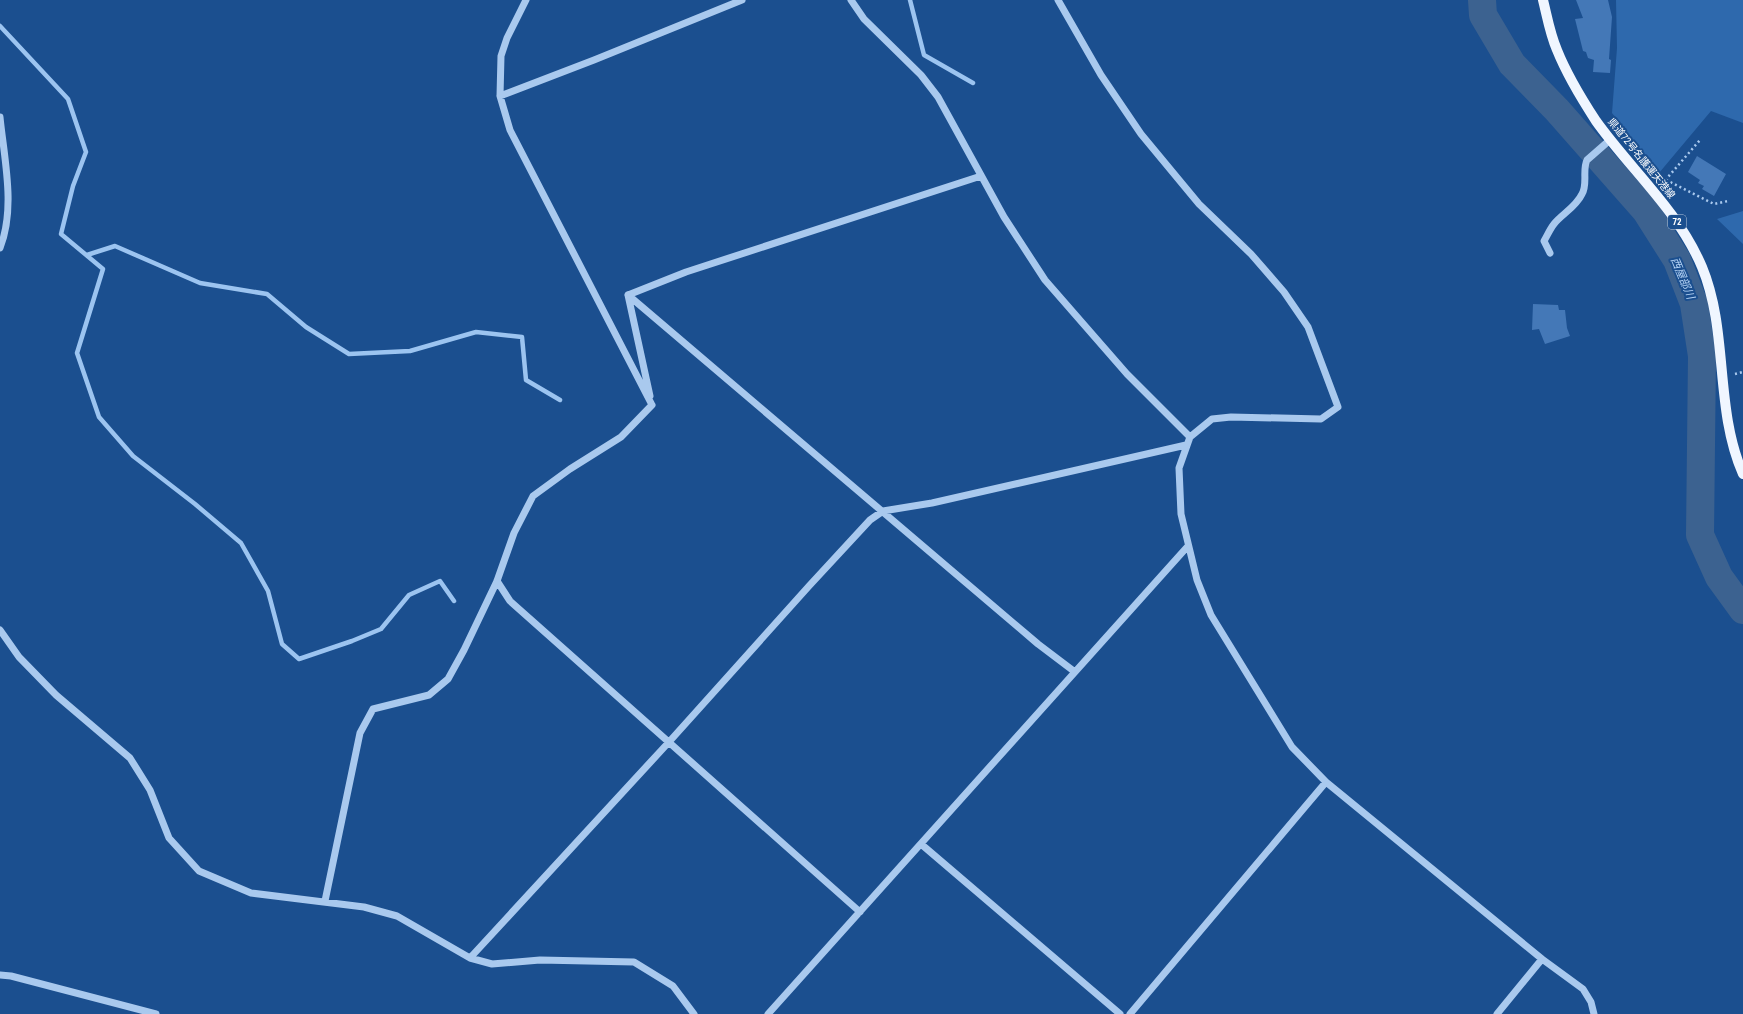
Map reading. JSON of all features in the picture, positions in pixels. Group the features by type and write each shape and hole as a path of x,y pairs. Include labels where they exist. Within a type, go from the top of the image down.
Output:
{"main road":[{"name":"県道72号名護運天港線","path":"1543,0 1556,49 1608,142 1655,191 1672,213 1701,267 1710,291 1726,417 1735,457 1743,474"}],"street":[{"path":"526,0 507,38 501,56 500,96 510,130 652,405"},
{"path":"500,96 742,0"},
{"path":"851,0 864,19 921,75 938,97 1004,217 1045,280 1127,374 1190,438"},
{"path":"1058,0 1101,75 1141,134 1199,204 1251,254 1284,292 1308,327 1338,407 1321,419 1231,417 1212,419 1190,438 1186,445 1179,468 1181,514 1197,580 1211,615 1292,747 1326,782 1542,959 1583,989 1591,1002 1594,1014"},
{"path":"0,117 8,197 6,234 0,248"},
{"path":"1550,253 1544,241 1554,224 1579,200 1583,192 1586,177 1585,164 1587,160 1608,142"},
{"path":"628,295 686,272 981,176"},
{"path":"628,295 652,405"},
{"path":"628,295 1038,644 1075,672"},
{"path":"325,901 360,733 373,709 429,694 448,679 498,581 514,533 533,496 570,469 621,437 652,405"},
{"path":"470,958 669,742 808,586 870,520 883,511 932,503 1186,445"},
{"path":"768,1014 1188,546"},
{"path":"498,581 510,601 860,912"},
{"path":"0,630 19,657 56,696 130,758 150,790 168,838 199,871 251,893 278,898 325,901 364,907 397,916 470,958 492,964 540,960 634,962 673,986 694,1014"},
{"path":"1130,1014 1326,782"},
{"path":"920,844 1120,1014"},
{"path":"1497,1014 1542,959"},
{"path":"0,975 11,976 156,1014"}],"path":[{"path":"1655,191 1700,140"},
{"path":"1666,180 1714,204 1728,201"}],"shaded area":[{"path":"1616,0 1743,0 1743,123 1711,111 1659,173 1612,113 1617,48"},
{"path":"1743,211 1743,244 1717,219"}],"building":[{"path":"1576,0 1608,0 1612,17 1609,59 1611,60 1610,73 1593,72 1594,60 1588,58 1586,52 1583,51 1575,19 1583,18"},
{"path":"1697,156 1726,174 1714,196 1702,189 1704,186 1698,183 1700,180 1688,172"},
{"path":"1533,304 1558,305 1559,310 1565,310 1567,328 1570,336 1545,344 1539,329 1532,330"}],"waterway":[{"path":"910,0 924,55 973,83"},
{"name":"西屋部川","path":"1482,0 1483,15 1512,64 1557,110 1646,211 1677,260 1694,304 1702,356 1700,535 1719,577 1743,610"},
{"path":"0,26 68,99 86,152 73,186 61,234 103,269 77,353 99,417 133,456 195,504 241,543 268,591 282,644 299,659 352,641 381,629 409,595 440,581 454,601"},
{"path":"87,255 115,246 200,283 267,294 306,327 349,354 410,351 476,332 522,337 526,380 560,400"}]}
